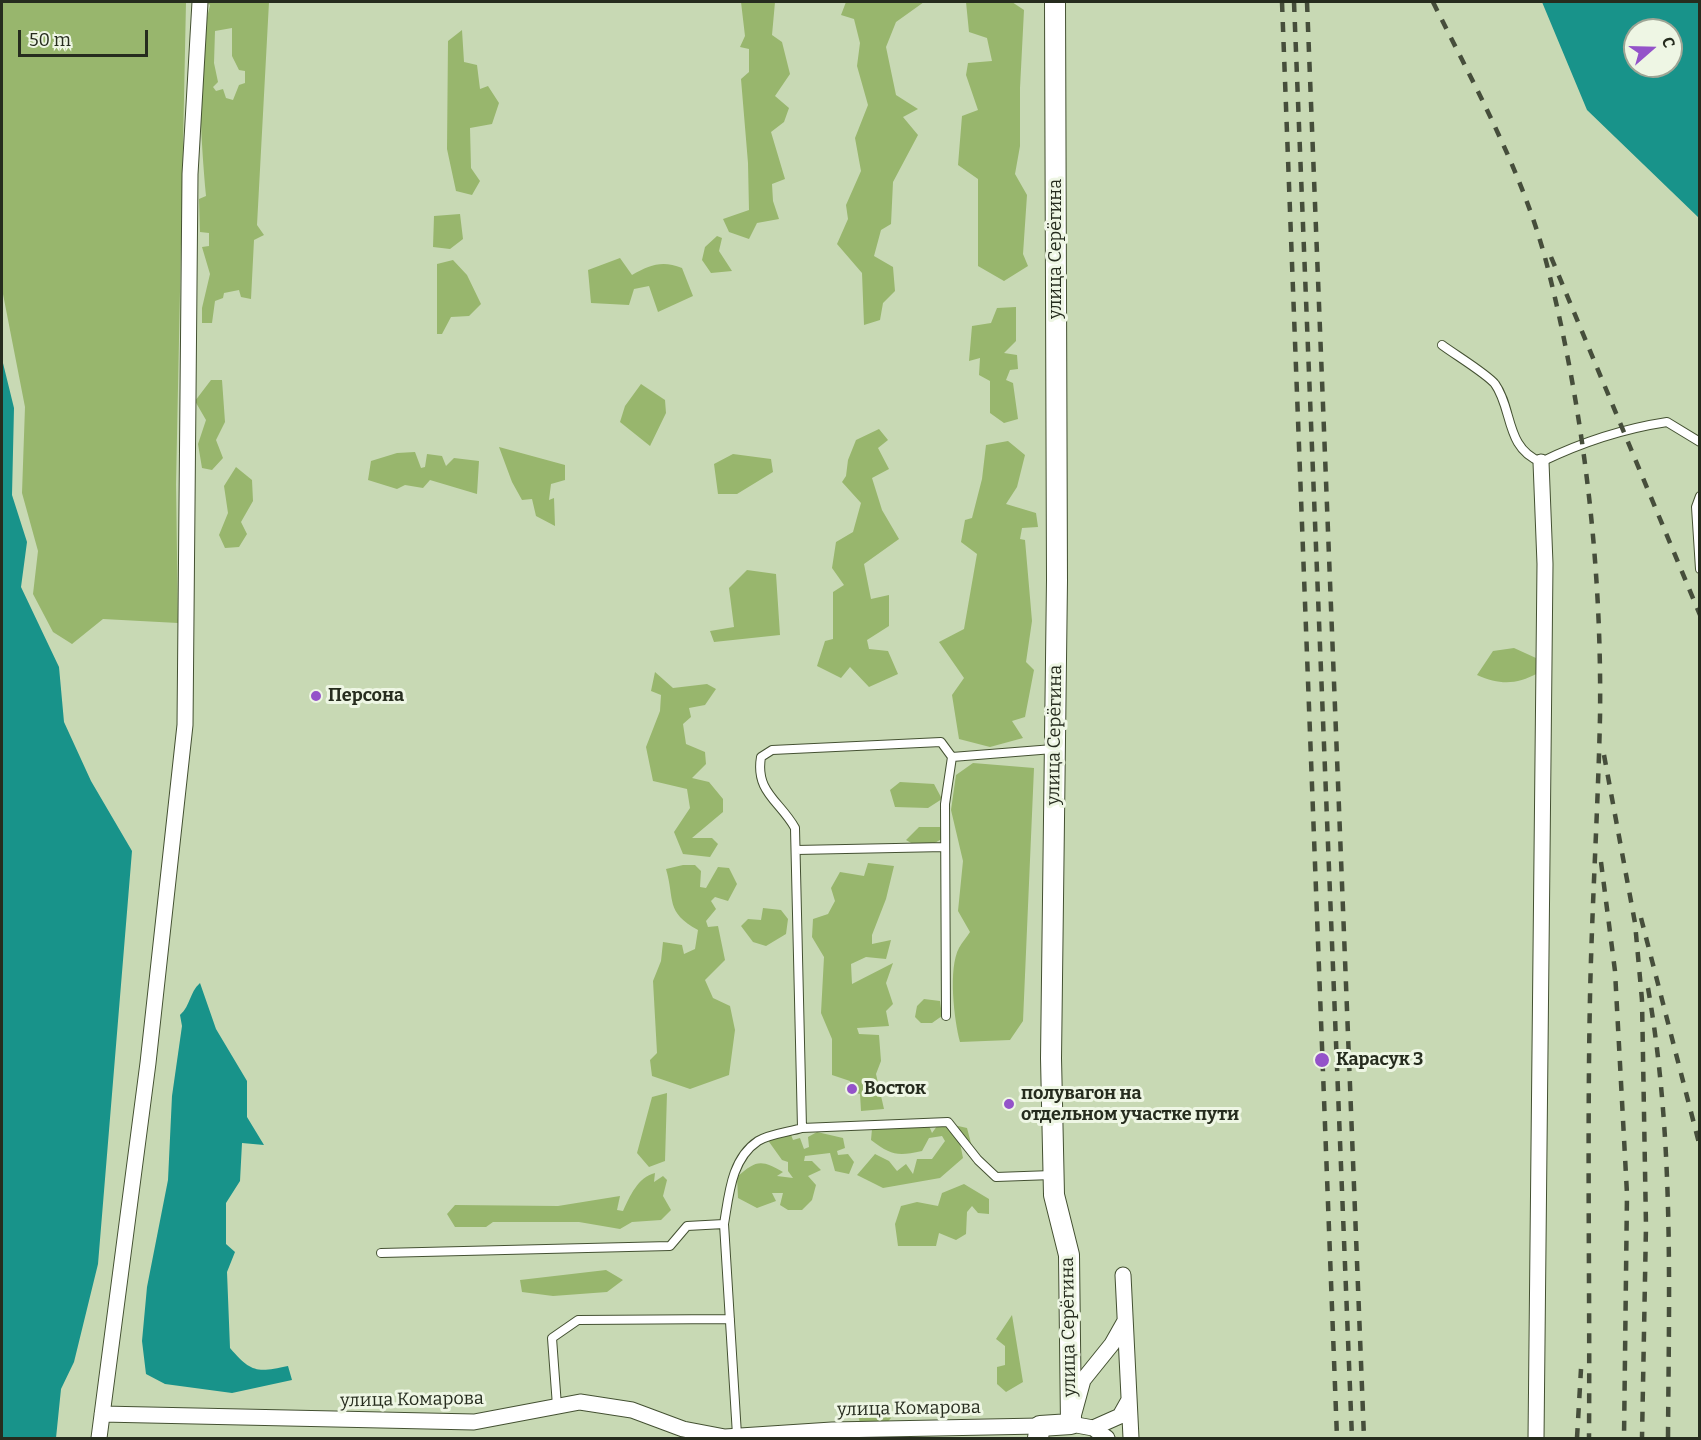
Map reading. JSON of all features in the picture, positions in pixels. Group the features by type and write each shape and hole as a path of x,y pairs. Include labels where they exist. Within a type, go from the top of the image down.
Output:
{"street":[{"path":"99,1438 148,1063 185,725 190,174 200,2"},
{"name":"улица Серёгина","path":"1039,1432 1071,1424 1069,1255 1067,1224 1054,1195 1051,1058 1057,556 1055,2"},
{"path":"1536,1438 1535,1260 1545,576 1541,462"},
{"path":"1123,1275 1131,1438"},
{"path":"1107,1438 1093,1428 1071,1424 1083,1380 1112,1344 1125,1321"},
{"path":"1093,1428 1120,1416 1129,1400"},
{"name":"улица Комарова","path":"102,1414 474,1422 580,1402 632,1410 683,1429 729,1437 1039,1432"}],"lane":[{"path":"1442,345 1495,384 1515,437 1529,458 1541,462 1580,443 1623,429 1667,422 1700,442"},
{"path":"1700,496 1695,507 1700,569"},
{"path":"802,1128 795,828 787,813 765,791 758,772 760,757 772,750 941,742 952,757 945,804 946,1016"},
{"path":"952,757 1055,748"},
{"path":"796,850 945,847"},
{"path":"729,1437 730,1319 724,1224 739,1158 759,1140 802,1128 948,1122 978,1161 996,1177 1053,1175"},
{"path":"381,1253 670,1246 687,1226 724,1224"},
{"path":"556,1406 552,1338 578,1320 730,1319"}],"green space":[{"path":"2,2 186,2 176,484 178,623 103,619 72,644 53,632 33,594 38,551 22,493 25,407 2,289"},
{"path":"207,2 269,2 257,225 264,235 254,240 251,299 241,297 239,290 224,293 223,298 215,301 212,323 202,323 202,308 210,274 202,247 209,246 209,233 200,232 199,199 206,196 201,125 201,75 202,50 210,5","holes":["232,28 232,56 239,70 245,71 245,83 239,85 233,100 226,98 223,89 216,91 213,87 218,82 214,63 215,31"]},
{"path":"741,2 775,2 772,35 782,42 790,74 775,96 789,108 784,122 771,132 785,179 772,184 773,201 779,219 757,223 749,239 729,232 723,219 749,210 748,163 741,79 749,72 749,49 740,47 745,36"},
{"path":"846,2 924,2 896,22 886,47 896,95 918,109 903,117 918,135 893,182 891,224 881,230 874,256 893,267 895,291 883,303 880,320 864,325 862,273 837,244 848,219 846,205 861,171 855,138 868,105 857,66 860,43 854,19 841,15"},
{"path":"966,2 1012,2 1024,10 1020,146 1015,174 1027,195 1023,254 1028,266 1004,281 978,266 978,179 958,165 962,116 978,110 966,75 968,63 992,61 987,38 969,32"},
{"path":"462,30 464,62 477,65 480,89 488,86 499,103 492,124 470,128 471,168 480,181 472,195 456,191 447,149 448,41"},
{"path":"460,214 463,239 450,249 433,247 434,216"},
{"path":"717,236 722,238 719,251 732,271 711,273 702,260 705,247"},
{"path":"620,258 632,275 662,264 682,268 693,296 658,312 649,286 634,289 629,305 591,303 588,270"},
{"path":"453,260 467,275 481,304 469,316 451,317 442,334 437,334 437,264"},
{"path":"1016,307 1016,341 1004,353 1017,355 1018,369 1010,370 1006,380 1013,383 1018,419 1004,423 990,413 990,381 979,375 980,358 969,361 972,326 991,323 997,308"},
{"path":"211,380 222,380 225,422 216,440 223,458 212,470 202,468 198,444 206,420 195,401"},
{"path":"641,384 665,400 666,413 650,446 620,422 625,406"},
{"path":"879,429 888,440 878,448 889,469 872,478 882,510 899,539 864,564 871,599 889,595 889,626 867,640 869,649 888,651 898,674 869,687 850,667 841,678 817,666 825,641 833,639 833,592 844,585 832,568 836,542 853,532 861,503 842,482 846,476 848,460 856,440"},
{"path":"1008,441 1025,455 1017,487 1006,504 1036,513 1038,527 1022,528 1020,539 1025,540 1032,621 1026,662 1034,670 1025,717 1012,721 1023,738 990,747 959,739 952,695 964,678 939,642 964,629 977,554 961,542 965,520 972,518 982,479 986,445"},
{"path":"499,447 565,465 565,480 551,484 549,500 554,498 555,526 536,516 532,499 522,500 512,482"},
{"path":"415,452 421,468 425,467 427,454 442,456 446,466 454,458 479,461 477,494 430,480 423,488 405,485 397,489 368,480 371,461 397,453"},
{"path":"733,454 771,459 773,472 737,494 718,494 714,464"},
{"path":"236,467 252,480 253,501 241,522 247,534 239,547 225,548 219,535 228,513 224,486"},
{"path":"747,570 776,574 780,635 714,642 710,631 734,627 729,588"},
{"path":"1514,648 1536,658 1538,673 1515,682 1493,681 1477,675 1493,651"},
{"path":"655,672 673,688 707,684 716,689 705,705 689,708 691,717 683,724 686,744 705,752 706,764 692,778 709,782 723,799 723,812 692,838 712,838 718,844 710,857 683,854 674,832 690,808 687,789 653,781 646,747 660,711 661,695 651,691"},
{"path":"973,763 1034,768 1023,1021 1010,1040 960,1042 956,1021 953,994 954,968 959,948 970,932 958,911 963,861 951,810 956,775"},
{"path":"900,782 934,784 942,799 928,808 895,807 890,790"},
{"path":"919,827 940,827 943,838 924,846 915,845 906,840"},
{"path":"868,863 894,866 886,899 872,935 872,944 891,940 886,959 866,957 851,964 852,984 893,963 886,983 893,1004 886,1011 889,1026 857,1028 859,1034 879,1035 881,1061 876,1074 884,1109 861,1111 860,1094 853,1092 850,1081 832,1075 832,1039 821,1013 824,957 812,937 813,919 828,914 835,901 831,888 840,872 864,876"},
{"path":"695,865 701,871 700,887 706,888 718,867 729,868 737,884 728,901 715,897 711,901 716,909 706,921 708,927 718,926 725,960 705,980 713,998 730,1006 735,1030 729,1075 690,1089 652,1076 650,1060 657,1053 653,981 661,961 663,942 682,945 684,954 695,949 698,930 680,917 676,911 666,869"},
{"path":"763,908 781,910 788,919 786,934 766,946 753,942 741,926 748,919 761,920"},
{"path":"924,999 940,1001 942,1016 932,1023 921,1023 915,1017 917,1006"},
{"path":"667,1093 665,1161 649,1167 637,1153 652,1097"},
{"path":"927,1121 932,1133 940,1122 967,1128 972,1147 960,1143 963,1158 940,1178 883,1188 857,1175 875,1154 889,1161 897,1171 906,1164 913,1174 917,1159 932,1159 945,1141 942,1136 929,1138 922,1151 901,1154 890,1152 871,1140 872,1129 898,1129"},
{"path":"790,1132 793,1140 800,1138 804,1149 809,1147 808,1137 817,1132 843,1138 845,1148 837,1151 838,1155 848,1154 854,1162 849,1174 835,1171 830,1153 805,1156 804,1161 812,1161 821,1170 808,1176 816,1185 812,1200 802,1210 788,1210 780,1205 783,1193 772,1193 776,1201 757,1208 738,1198 737,1177 749,1167 759,1163 783,1172 777,1176 793,1178 788,1171 788,1162 782,1160 767,1139"},
{"path":"655,1173 654,1182 663,1176 667,1180 663,1196 671,1210 661,1220 632,1222 620,1229 579,1222 493,1222 486,1227 455,1227 447,1214 455,1205 558,1206 620,1196 617,1210 623,1211 639,1183"},
{"path":"964,1184 989,1199 989,1214 978,1213 972,1206 967,1212 966,1234 956,1240 939,1233 936,1246 898,1246 895,1224 901,1206 917,1202 938,1206 942,1193"},
{"path":"606,1270 623,1280 607,1292 553,1296 522,1292 520,1280"},
{"path":"1012,1315 1023,1382 1006,1392 997,1384 997,1367 1005,1365 1005,1346 996,1339"},
{"path":"886,1406 891,1418 876,1435 862,1431 857,1411"}],"water":[{"path":"1542,2 1699,2 1699,218 1587,110"},
{"path":"2,359 14,408 12,495 27,542 21,587 59,667 64,722 91,781 132,851 98,1264 74,1362 61,1389 56,1438 2,1438"},
{"path":"200,983 216,1029 247,1081 247,1117 264,1145 242,1143 240,1181 226,1203 226,1244 235,1252 227,1272 230,1348 243,1362 255,1369 268,1370 288,1366 292,1380 232,1393 165,1384 146,1374 142,1341 147,1287 168,1180 172,1096 182,1026 180,1015"}],"railway":[{"path":"1282,2 1337,1438"},
{"path":"1294,2 1352,1438"},
{"path":"1307,2 1364,1438"},
{"path":"1433,2 1497,130 1537,230 1560,320 1581,432 1588,489 1594,546 1600,660 1589,1052 1589,1438"},
{"path":"1551,257 1700,615"},
{"path":"1604,755 1635,923 1642,1000 1646,1226 1642,1438"},
{"path":"1601,862 1615,971 1627,1194 1624,1438"},
{"path":"1641,918 1700,1147"},
{"path":"1648,988 1656,1044 1666,1156 1669,1269 1668,1438"},
{"path":"1577,1438 1581,1369"}],"place":[{"name":"Персона","path":"316,696"},
{"name":"Карасук 3","path":"1322,1060"},
{"name":"Восток","path":"852,1089"},
{"name":"полувагон на отдельном участке пути","path":"1009,1104"}]}
